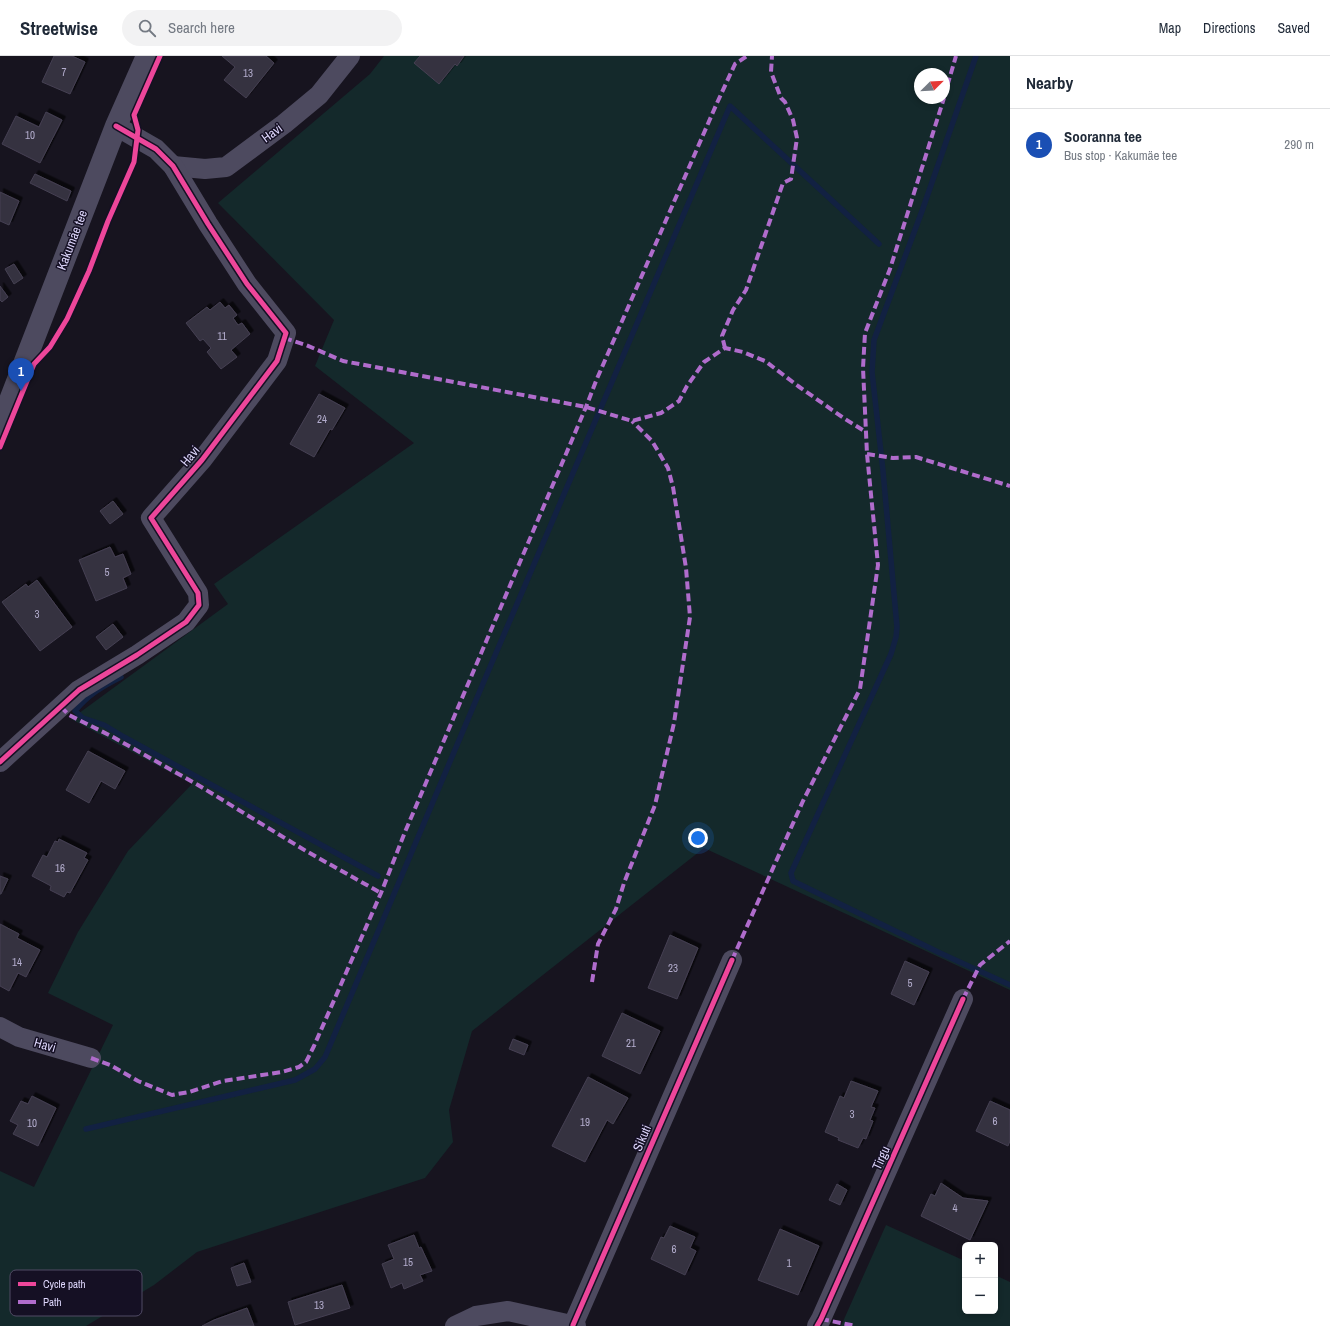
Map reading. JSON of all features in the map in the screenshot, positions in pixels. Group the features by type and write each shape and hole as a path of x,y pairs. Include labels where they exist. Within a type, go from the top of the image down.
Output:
{"street":[{"name":"Kakumäe tee","path":"0,426 116,126 147,56"},
{"name":"Havi","path":"173,166 205,169 226,167 284,124 319,94 350,56"},
{"name":"Havi","path":"0,762 79,690 137,655 186,622 199,605 198,593 151,518 202,460 277,361 286,333 247,284 173,166 156,149 116,126"},
{"name":"Sikuti","path":"455,1326 476,1316 508,1311 575,1326 732,960"},
{"name":"Tirgu","path":"817,1326 963,999"},
{"name":"Havi","path":"0,1027 18,1037 91,1058"}],"green space":[{"path":"384,56 1010,56 1010,990 704,848 472,1031 449,1110 453,1142 425,1178 197,1252 154,1285 142,1292 142,1270 10,1270 10,1316 103,1316 86,1326 0,1326 0,1171 34,1187 113,1025 48,993 78,932 128,851 192,784 71,719 228,604 214,584 414,443 315,366 334,320 218,203 370,74"},
{"path":"886,1225 962,1260 962,1314 998,1314 998,1276 1010,1282 1010,1326 841,1326"}],"building":[{"path":"54,56 72,56 85,62 70,94 42,82"},
{"path":"222,56 266,56 274,63 246,98 224,80 235,67"},
{"path":"420,56 464,56 457,66 455,64 439,84 414,63"},
{"path":"46,112 62,120 40,163 2,144 16,116 39,127"},
{"path":"35,174 71,191 67,201 30,183"},
{"path":"0,192 19,201 9,225 0,221"},
{"path":"14,264 23,278 14,284 5,269"},
{"path":"0,286 8,297 2,302 0,300"},
{"path":"220,302 225,308 229,305 237,315 233,318 238,325 242,323 250,334 231,350 237,357 221,369 207,352 211,348 203,339 200,341 186,323 207,307 210,310"},
{"path":"319,394 345,408 332,430 330,429 314,457 290,444"},
{"path":"113,501 123,514 110,524 100,511"},
{"path":"110,547 115,557 123,554 131,574 123,578 127,588 96,601 79,560"},
{"path":"37,580 72,627 40,651 2,602 26,584 28,587"},
{"path":"113,624 123,637 106,650 96,637"},
{"path":"88,751 125,771 115,789 101,781 89,803 66,790"},
{"path":"59,839 87,853 84,858 88,860 70,893 67,892 64,897 50,890 51,886 32,876 43,855 47,857 55,841 58,842"},
{"path":"0,876 8,879 1,894 0,894"},
{"path":"0,924 19,934 17,938 40,950 26,977 18,973 9,991 0,986"},
{"path":"670,935 698,948 677,999 648,988"},
{"path":"905,961 929,972 914,1005 891,994"},
{"path":"622,1013 660,1031 640,1074 602,1056"},
{"path":"513,1039 528,1045 524,1055 509,1049"},
{"path":"588,1077 628,1098 613,1124 607,1120 585,1162 552,1146"},
{"path":"851,1081 878,1091 871,1107 875,1108 870,1120 873,1121 866,1139 863,1138 858,1148 838,1140 839,1138 825,1132 840,1096 844,1098"},
{"path":"32,1096 56,1108 38,1146 13,1134 18,1125 10,1121 21,1101 28,1104"},
{"path":"990,1101 1010,1110 1010,1141 1008,1146 976,1131"},
{"path":"941,1183 963,1198 988,1201 970,1240 921,1216 931,1194 935,1196"},
{"path":"837,1184 847,1190 840,1205 829,1200"},
{"path":"670,1226 695,1237 690,1248 696,1251 685,1275 651,1259 661,1237 664,1238"},
{"path":"780,1229 819,1246 798,1295 758,1280"},
{"path":"414,1235 419,1248 421,1247 432,1271 420,1275 423,1281 404,1289 402,1283 391,1288 382,1264 394,1259 388,1245"},
{"path":"244,1263 251,1282 237,1286 231,1268"},
{"path":"342,1285 350,1308 295,1325 288,1302"},
{"path":"247,1308 254,1326 202,1326 214,1320"}],"waterway":[{"path":"976,56 922,211 874,340 872,372 883,471 897,627 896,637 891,654 791,873 793,881 940,953 1010,985"},
{"path":"86,1129 295,1080 315,1069 325,1057 730,106 879,244"},
{"path":"121,677 96,691 75,711 83,718 104,725 378,876"}],"marked path":[{"path":"91,1058 110,1065 138,1081 172,1095 189,1092 223,1081 282,1072 299,1067 306,1062 381,893 405,832 596,381 717,103 735,64 747,56"},
{"path":"725,348 722,336 733,310 746,290 783,183 791,179 797,138 793,120 785,102 781,98 771,72 772,56"},
{"path":"950,76 956,56"},
{"path":"732,960 803,801 860,689 878,565 867,454 863,368 865,333 890,269 942,104"},
{"path":"284,338 306,345 343,361 586,407 632,421 661,413 679,401 687,386 704,362 725,348 743,352 765,361 798,386 866,432"},
{"path":"592,982 598,944 616,909 624,883 655,805 674,723 690,617 686,568 673,487 668,468 652,441 632,421"},
{"path":"867,454 893,458 916,457 1010,486"},
{"path":"61,707 69,715 113,737 198,785 306,851 381,893"},
{"path":"963,999 980,965 1010,941"},
{"path":"821,1319 856,1326"}],"cycle path":[{"path":"0,447 34,364 50,347 67,319 89,271 108,221 134,162 138,130 134,115 160,56"},
{"path":"0,762 79,690 137,655 186,622 199,605 198,593 151,518 202,460 277,361 286,333 247,284 173,166 156,149 116,126"},
{"path":"573,1325 732,960"},
{"path":"817,1326 963,999"}],"place":[{"name":"Sooranna tee","path":"21,391"}]}
